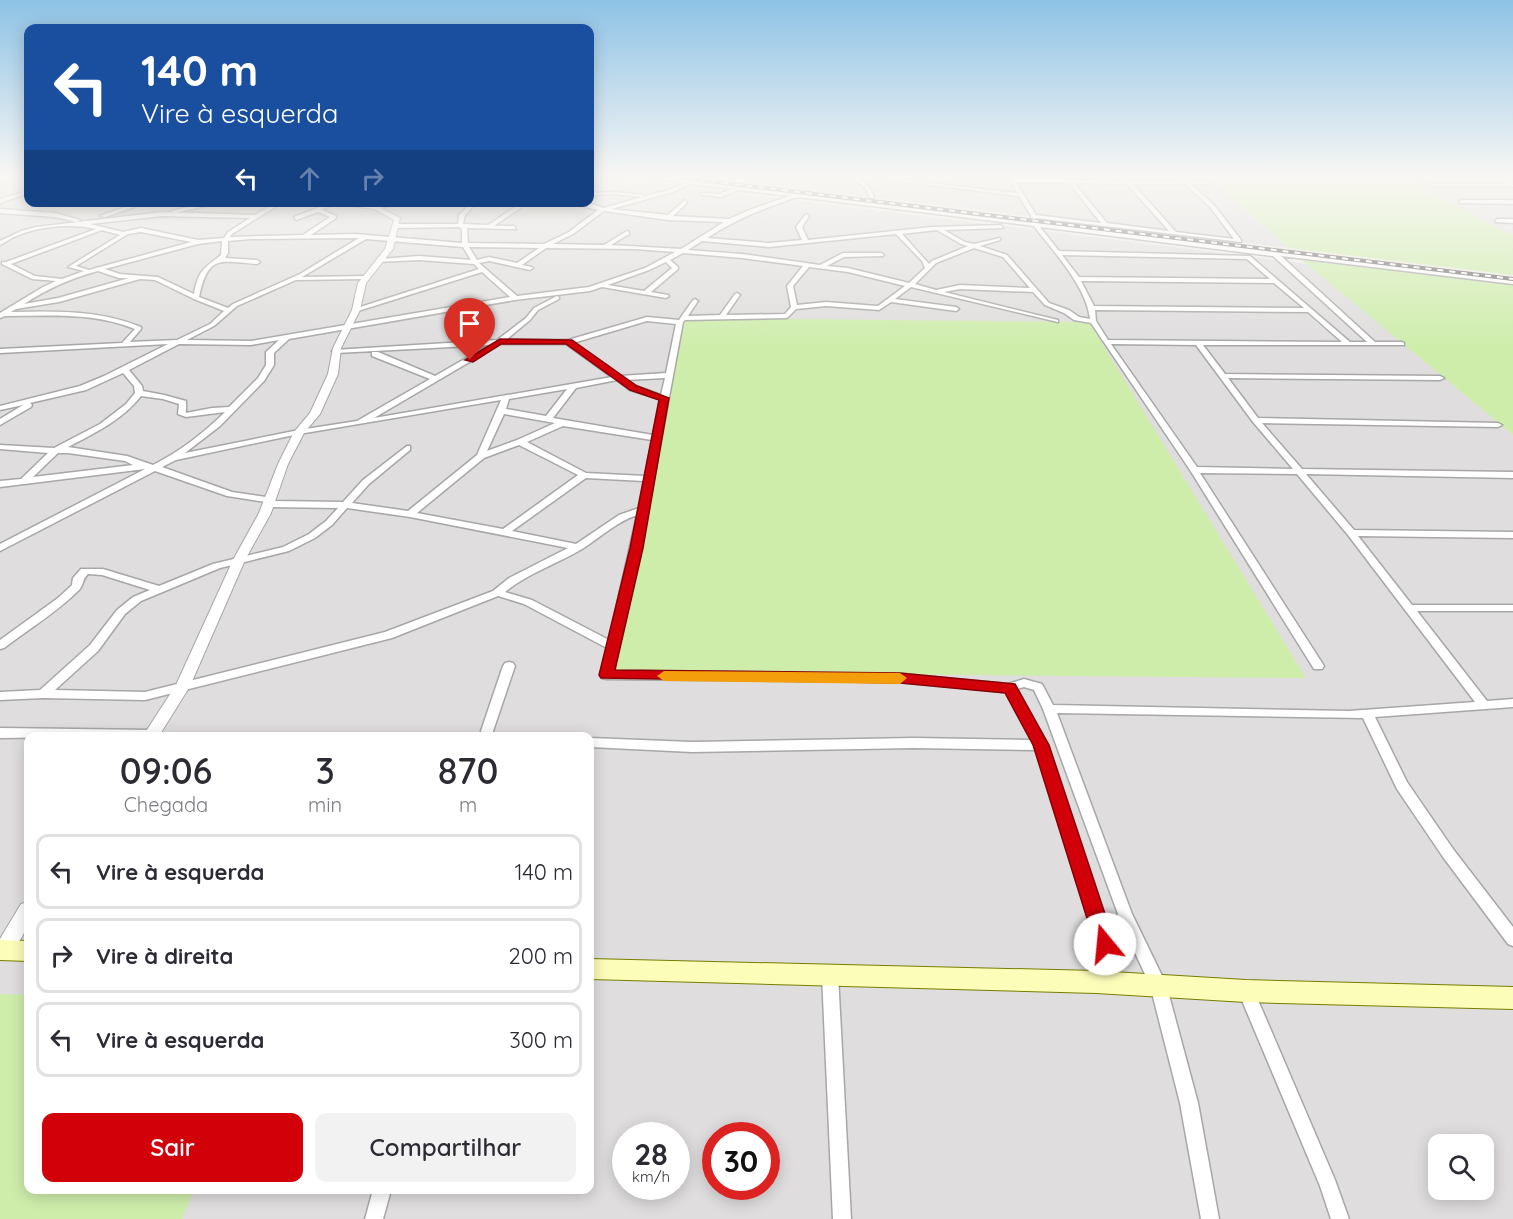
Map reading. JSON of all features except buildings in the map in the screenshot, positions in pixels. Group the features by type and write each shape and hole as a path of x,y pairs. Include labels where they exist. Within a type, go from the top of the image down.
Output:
{"main road":[{"path":"1,952 24,951"},
{"path":"594,969 1096,981 1246,991 1513,998"}],"street":[{"path":"0,241 24,234"},
{"path":"3,263 87,234"},
{"path":"126,234 71,267 94,269 119,276 156,278 196,298 228,310"},
{"path":"159,234 198,242"},
{"path":"196,298 205,269 221,259 228,249 226,239 229,234"},
{"path":"154,732 183,686 239,560 270,502 283,464 299,432 315,414 333,374 336,351 356,310 364,278 389,249 394,234"},
{"path":"465,234 465,245 481,270 515,298"},
{"path":"519,264 545,246 569,234"},
{"path":"605,246 625,234"},
{"path":"2,351 176,342 251,343 515,298 568,292 601,286 667,260 709,234"},
{"path":"802,234 805,240"},
{"path":"822,266 843,255 854,246 891,234"},
{"path":"899,234 928,267"},
{"path":"947,234 973,246 1005,256 1047,304 1055,309 1061,309 1077,321 1093,321"},
{"path":"1045,234 1077,279 1092,308 1093,321 1106,342 1194,470 1318,666"},
{"path":"1100,234 1513,282"},
{"path":"1181,234 1239,241 1234,234"},
{"path":"285,245 295,236"},
{"path":"2,315 45,288 94,269 198,242 305,236 366,237 465,245 605,246 682,251 808,264 910,284 1056,321"},
{"path":"0,408 83,388 124,369 212,325 228,310 253,295 296,278 366,237"},
{"path":"701,239 770,245 805,240 854,246 881,255"},
{"path":"336,351 500,342 568,342 647,319 781,318 787,316 794,307 826,304 874,309 879,308 910,284 934,262 973,246 998,239"},
{"path":"1058,253 1246,256 1347,342"},
{"path":"1275,254 1372,343"},
{"path":"380,261 419,258 475,262 489,259 530,268"},
{"path":"221,259 257,262"},
{"path":"645,292 675,268 667,260"},
{"path":"3,263 34,278 63,280"},
{"path":"794,307 790,286 808,264"},
{"path":"356,310 481,270"},
{"path":"14,308 59,300 140,277"},
{"path":"296,278 364,278"},
{"path":"1077,279 1275,281"},
{"path":"601,286 666,296"},
{"path":"937,291 960,287 1036,290"},
{"path":"359,423 500,342 542,304 568,292"},
{"path":"721,318 737,295"},
{"path":"888,300 956,309"},
{"path":"695,301 682,320 606,675 900,678 1010,688 1017,683 1026,682 1038,687 1049,709 1125,915 1158,984 1189,1103 1210,1219"},
{"path":"1092,308 1310,310"},
{"path":"2,315 84,314 115,319 139,328 124,345"},
{"path":"0,548 173,458 233,409 261,380 270,364 270,352 287,337"},
{"path":"568,342 638,391 664,398"},
{"path":"1106,342 1402,344"},
{"path":"251,343 270,352"},
{"path":"1198,343 1256,420 1351,533 1483,705"},
{"path":"375,354 437,379"},
{"path":"24,481 55,451 103,426 129,406 138,393 138,386 124,369"},
{"path":"173,458 299,432 506,396 618,378 670,375"},
{"path":"1223,376 1440,378"},
{"path":"548,419 573,386"},
{"path":"138,393 177,400 183,403 182,414 186,415 233,409"},
{"path":"480,456 502,411 506,396"},
{"path":"0,423 36,400"},
{"path":"502,411 656,438"},
{"path":"1256,420 1497,425"},
{"path":"411,514 480,456 520,442 562,423"},
{"path":"520,442 584,475 649,479"},
{"path":"0,447 69,450 127,459 230,494 270,502 344,505 411,514 578,547"},
{"path":"44,694 94,648 121,612 137,599 217,566 286,549 312,536 329,523 366,482 407,448"},
{"path":"0,484 144,466"},
{"path":"1194,470 1513,475"},
{"path":"505,532 584,475"},
{"path":"2,698 44,694 145,696 388,635 497,593 513,580 578,547 622,518 643,510"},
{"path":"1351,533 1513,535"},
{"path":"0,645 62,600 77,586 78,578 85,571 103,573 158,589"},
{"path":"497,593 528,602 613,647"},
{"path":"1408,608 1513,608"},
{"path":"487,732 510,666"},
{"path":"1010,688 1041,745 1098,919 1105,944 1096,981"},
{"path":"1049,709 1367,714 1513,703"},
{"path":"1367,714 1402,785 1448,853 1513,939"},
{"path":"0,733 24,733"},
{"path":"594,743 692,747 914,742 1041,745"},
{"path":"1098,919 1109,925 1120,924 1125,915"},
{"path":"1,952 24,916"},
{"path":"830,975 842,1219"},
{"path":"1246,991 1329,1186 1340,1219"},
{"path":"374,1219 381,1194"}],"shaded area":[{"path":"0,234 1067,234 1513,289 1513,1219 0,1219"},
{"path":"1174,234 1273,234 1289,248"}],"green space":[{"path":"1273,234 1509,234 1513,236 1513,275 1289,248"},
{"path":"1297,256 1513,283 1513,435"},
{"path":"685,318 1089,322 1306,678 615,672"},
{"path":"0,994 24,995 24,1194 192,1194 182,1219 0,1219"}],"railway":[{"path":"1142,234 1513,279"}],"slow traffic":[{"path":"664,676 900,678"}],"route":[{"path":"470,360 500,342 553,340 568,342 638,391 664,398 636,548 606,675 900,678 1010,688 1041,745 1105,944"}]}
